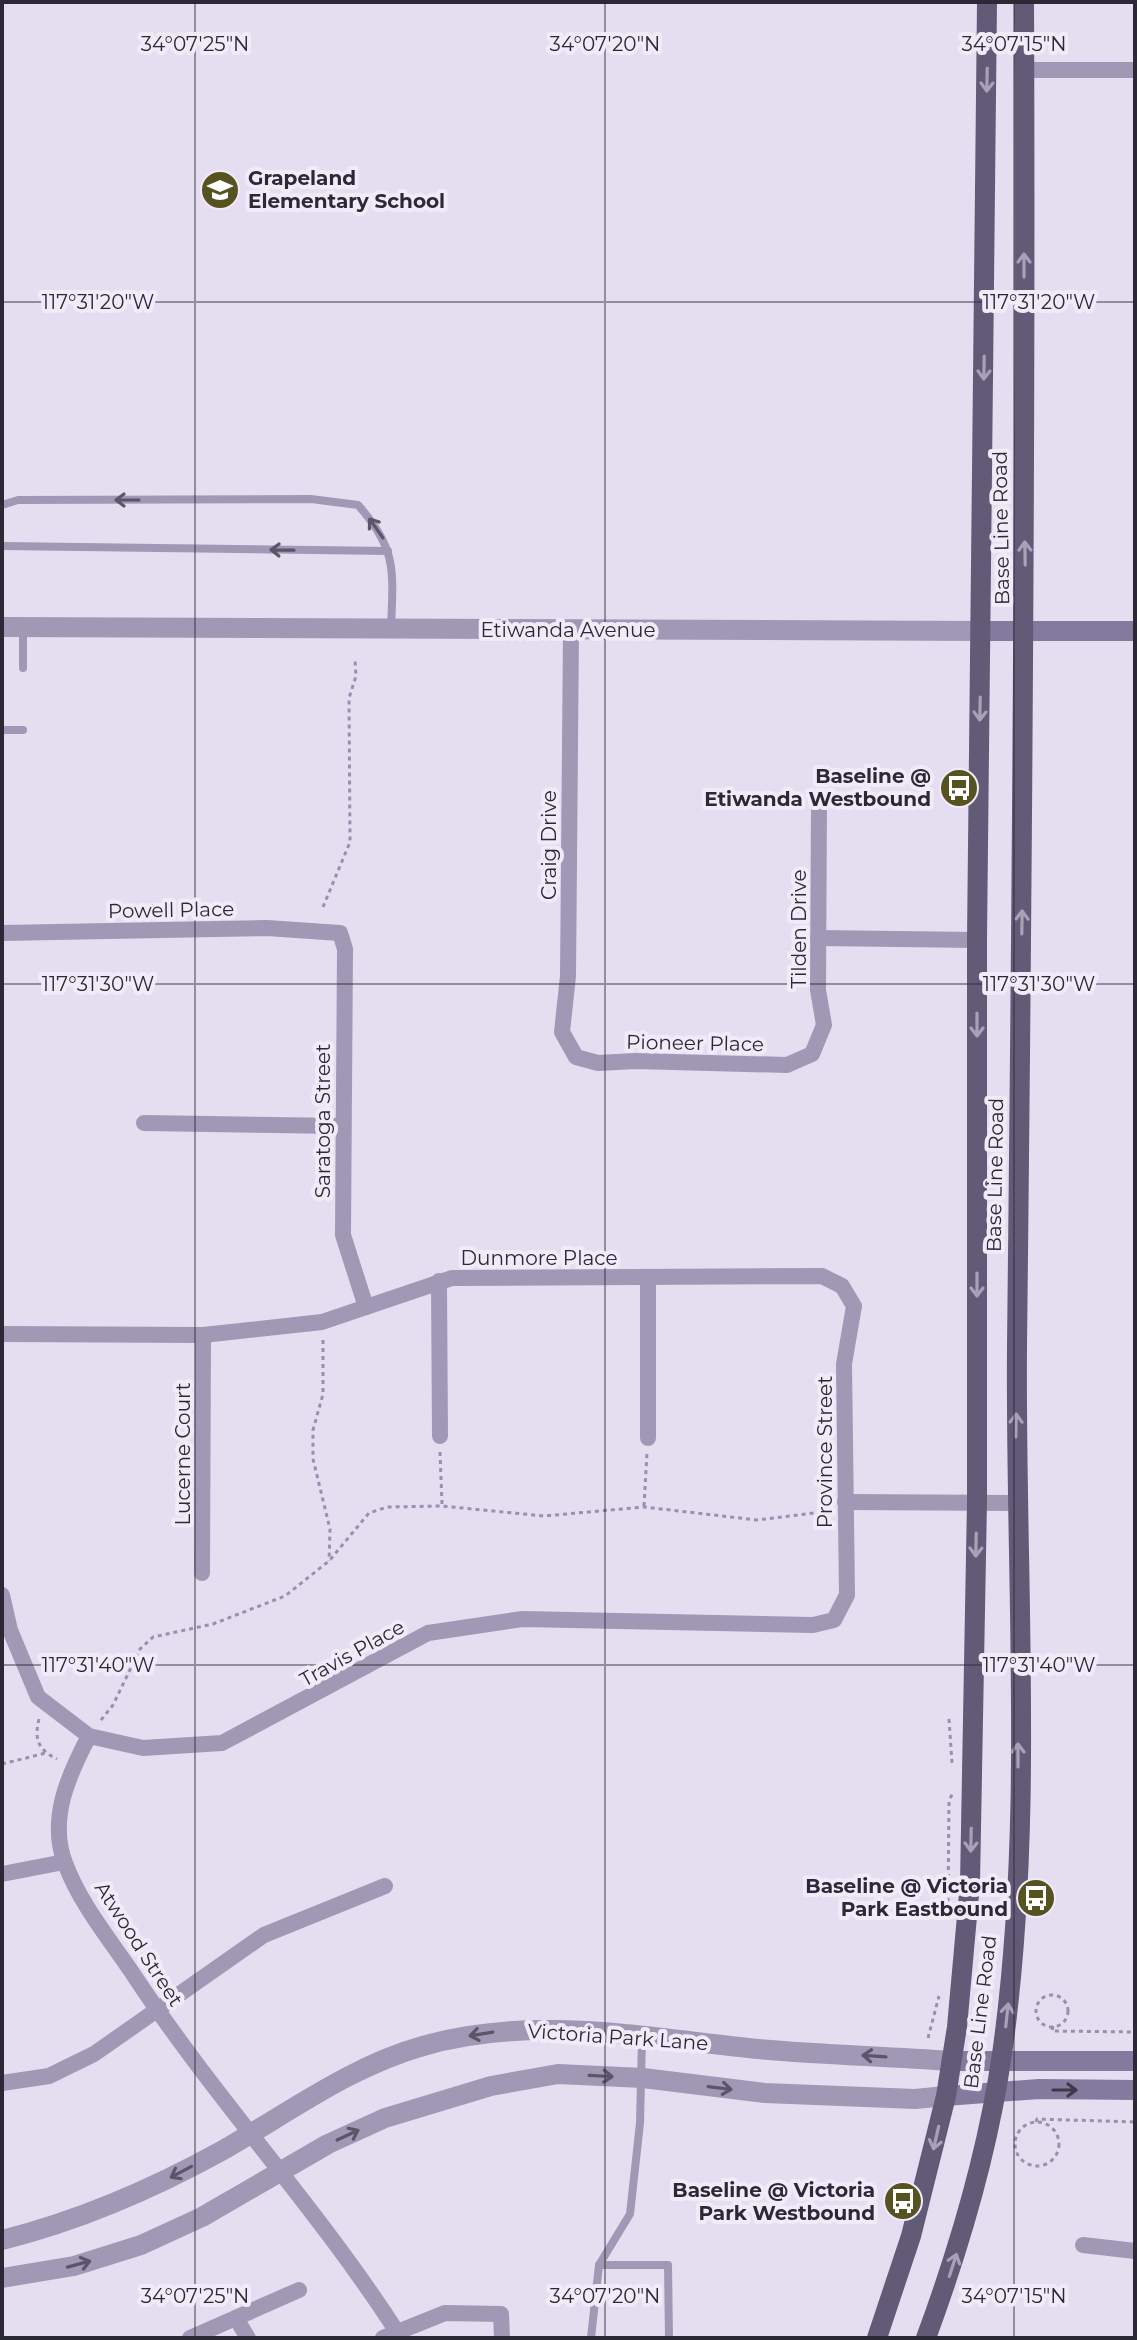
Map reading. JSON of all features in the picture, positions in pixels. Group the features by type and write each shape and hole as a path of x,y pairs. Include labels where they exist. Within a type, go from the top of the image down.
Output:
{"main road":[{"name":"Base Line Road","path":"877,2338 911,2236 946,2096 970,1883 977,1501 977,940 987,2"},
{"name":"Base Line Road","path":"926,2338 954,2264 995,2092 1001,2060 1018,1870 1015,1503 1026,631 1024,2"},
{"name":"Etiwanda Avenue","path":"982,631 1135,631"},
{"name":"Victoria Park Lane","path":"951,2061 1135,2061"},
{"name":"Victoria Park Lane","path":"946,2096 995,2092 1135,2090"}],"street":[{"path":"1024,70 1135,70"},
{"name":"Etiwanda Avenue","path":"2,627 982,631"},
{"name":"Craig Drive","path":"571,630 568,976 562,1032 576,1057"},
{"name":"Tilden Drive","path":"812,1054 824,1025 818,990 819,801"},
{"name":"Powell Place","path":"2,933 267,928 340,933"},
{"name":"Saratoga Street","path":"340,933 345,949 343,1235 366,1307"},
{"path":"818,938 977,940"},
{"name":"Pioneer Place","path":"576,1057 598,1063 693,1061 787,1065 812,1054"},
{"path":"144,1123 343,1126"},
{"name":"Dunmore Place","path":"2,1334 203,1335 322,1322 439,1281 822,1276 842,1286"},
{"path":"648,1278 648,1438"},
{"path":"439,1281 440,1436"},
{"name":"Province Street","path":"834,1620 847,1595 844,1364 854,1306 842,1286"},
{"name":"Lucerne Court","path":"202,1573 203,1335"},
{"path":"845,1502 1015,1503"},
{"path":"2,1595 10,1630 38,1697 89,1736"},
{"name":"Travis Place","path":"89,1736 143,1748 222,1743 428,1633 522,1619 813,1625 834,1620"},
{"name":"Atwood Street","path":"89,1736 66,1780 59,1823 64,1862 90,1910 157,2011 369,2288 393,2337"},
{"path":"2,1874 64,1862"},
{"path":"2,2083 60,2070 94,2054 264,1935 385,1886"},
{"name":"Victoria Park Lane","path":"2,2240 65,2225 119,2203 363,2071 421,2046 516,2029 951,2061"},
{"name":"Victoria Park Lane","path":"2,2278 74,2266 141,2245 253,2190 279,2172 385,2118 491,2086 558,2074 643,2078 765,2093 915,2099 946,2096"},
{"path":"1083,2245 1135,2251"},
{"path":"190,2338 299,2290"},
{"path":"393,2337 445,2313 501,2314 502,2338"},
{"path":"236,2318 248,2338"}],"lane":[{"path":"2,505 18,500 311,499 358,505 381,531 388,551 393,570 391,629"},
{"path":"2,546 388,551"},
{"path":"23,627 23,668"},
{"path":"2,730 23,730"},
{"path":"591,2338 599,2265 630,2214 643,2078 642,2037"},
{"path":"599,2265 668,2265 669,2338"}],"path":[{"path":"323,907 350,842 349,698 356,676 355,660"},
{"path":"322,1322 323,1394 313,1430 313,1459 330,1529 329,1561"},
{"path":"440,1436 442,1506"},
{"path":"644,1507 648,1438"},
{"path":"89,1736 113,1705 140,1649 153,1637 213,1624 285,1596 329,1561 369,1513 404,1505 544,1516 644,1507 757,1520 829,1511"},
{"path":"39,1719 36,1734 46,1753 57,1759"},
{"path":"949,1719 953,1778"},
{"path":"2,1764 46,1753"},
{"path":"951,1912 948,1900 949,1802 952,1787"},
{"path":"928,2038 940,1990"},
{"path":"1052,1994 1065,2002 1068,2012 1064,2021 1053,2026 1040,2022 1036,2012 1038,2002 1052,1994"},
{"path":"1053,2026 1052,2031 1135,2032"},
{"path":"1036,2122 1053,2128 1060,2140 1058,2154 1040,2167 1020,2158 1015,2143 1021,2129 1037,2119 1135,2122"}],"place":[{"name":"Grapeland Elementary School","path":"220,190"},
{"name":"Baseline @ Etiwanda Westbound","path":"959,788"},
{"name":"Baseline @ Victoria Park Eastbound","path":"1036,1898"},
{"name":"Baseline @ Victoria Park Westbound","path":"903,2201"}]}
